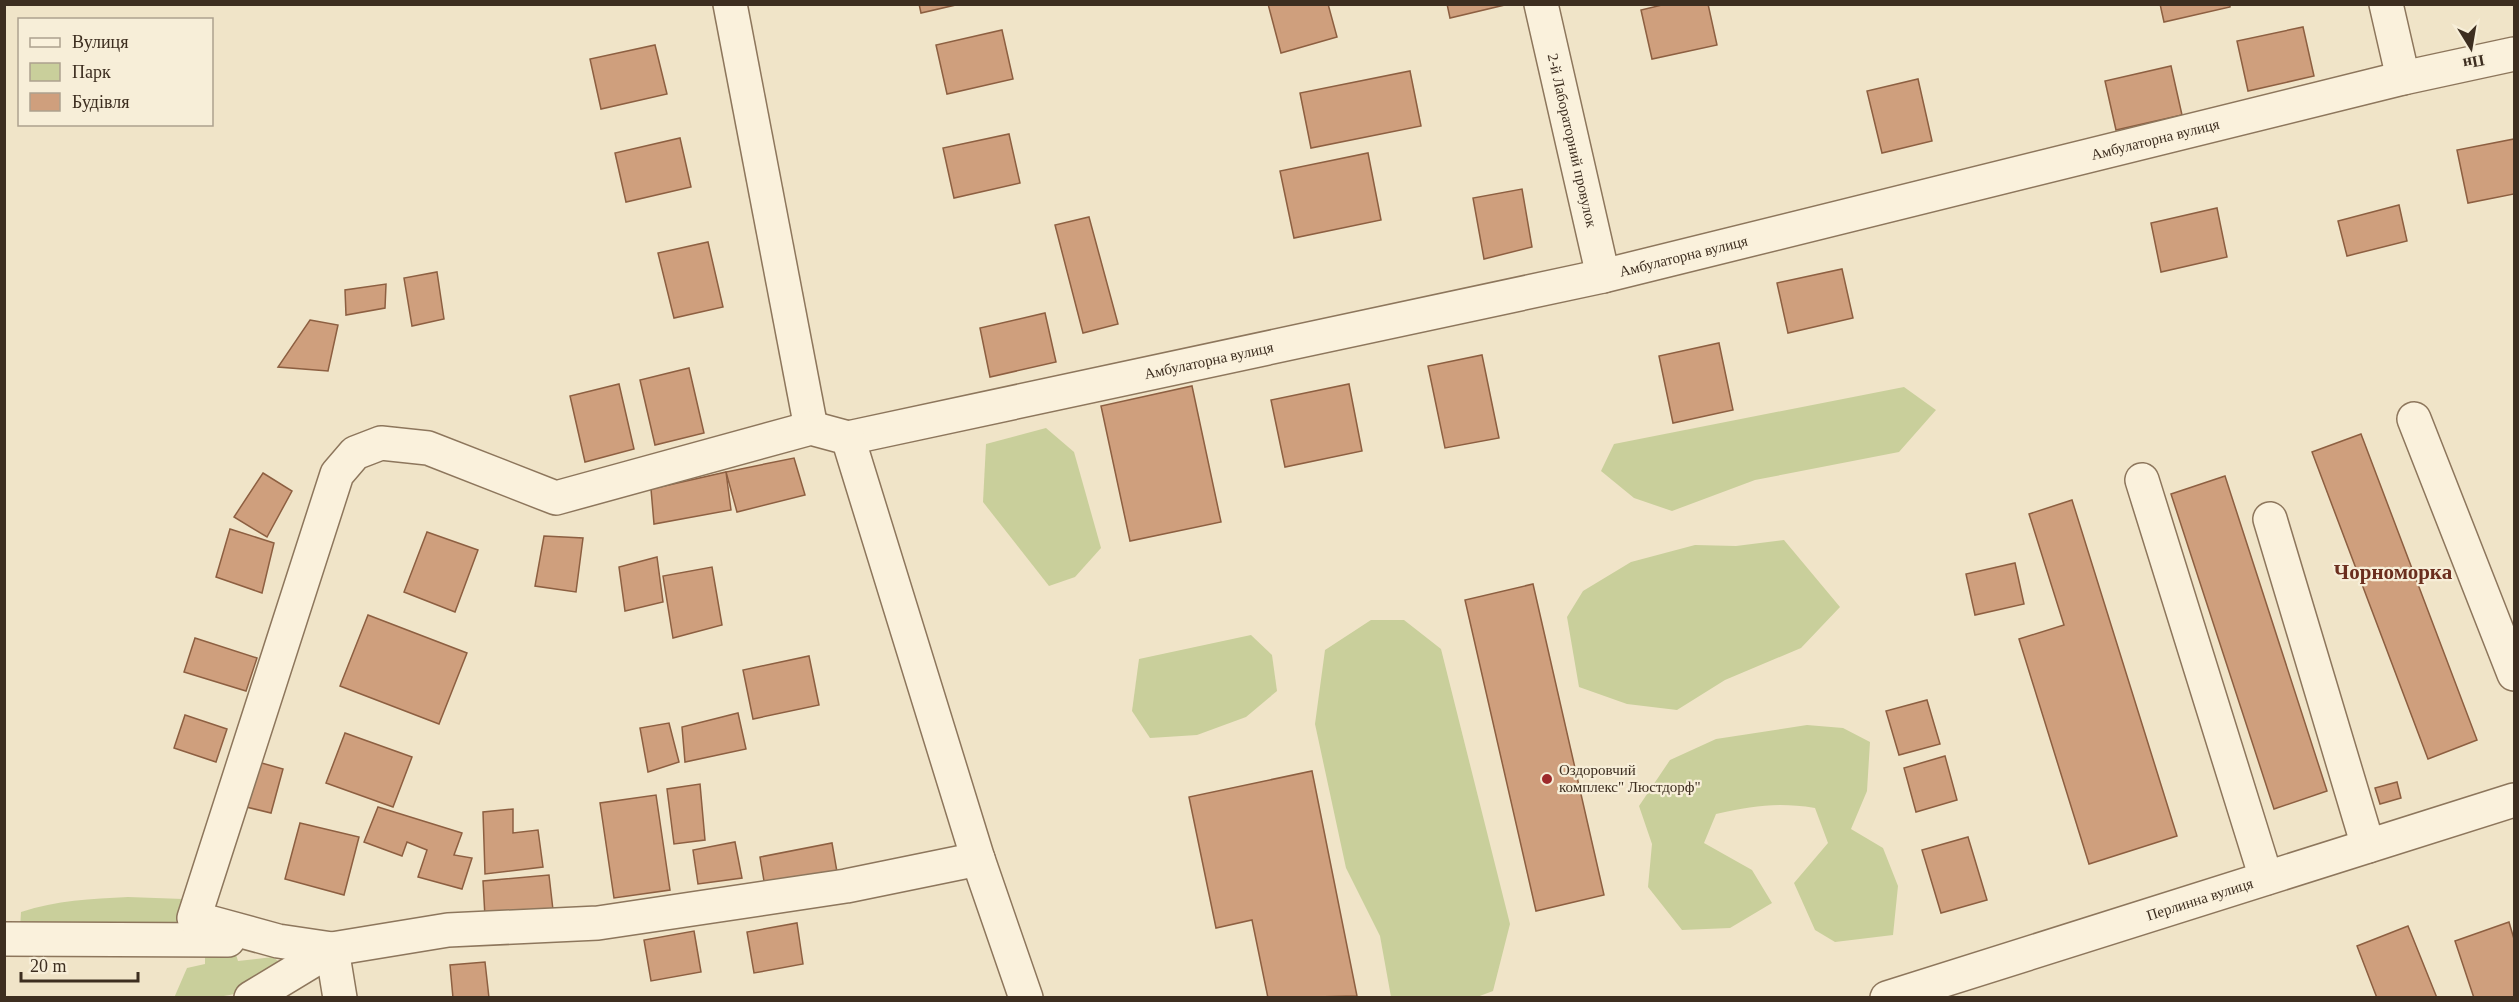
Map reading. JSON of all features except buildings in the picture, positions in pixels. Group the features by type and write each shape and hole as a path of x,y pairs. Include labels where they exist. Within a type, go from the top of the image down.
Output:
{"street":[{"path":"730,4 811,428"},
{"name":"2-й Лабораторний провулок","path":"1541,4 1603,276"},
{"path":"2386,4 2403,78"},
{"name":"Амбулаторна вулиця","path":"848,438 1603,276 2403,78 2514,54"},
{"path":"2414,418 2514,674"},
{"path":"978,859 846,886 598,923 448,930 332,949 278,941 194,918 337,474 355,453 381,443 428,448 556,498 811,428 848,438 978,859 1026,998"},
{"path":"2142,480 2266,878"},
{"path":"2270,519 2368,846"},
{"name":"Перлинна вулиця","path":"1887,998 2514,800"},
{"path":"4,939 278,941"},
{"path":"251,998 332,949"},
{"path":"332,949 340,998"}],"green space":[{"path":"1904,387 1936,410 1899,452 1755,480 1672,511 1634,498 1601,471 1614,444"},
{"path":"1046,428 1074,452 1101,548 1075,577 1049,586 983,502 986,444"},
{"path":"1784,540 1840,607 1801,648 1725,680 1677,710 1627,704 1579,687 1567,617 1583,591 1631,562 1695,545 1736,546"},
{"path":"1371,620 1404,620 1441,649 1510,924 1493,991 1477,997 1391,997 1380,936 1346,868 1315,724 1325,650"},
{"path":"1251,635 1272,655 1277,691 1246,717 1197,735 1150,738 1132,711 1139,659"},
{"path":"1807,725 1843,728 1870,742 1867,791 1851,829 1883,848 1898,886 1893,935 1835,942 1815,930 1794,883 1828,843 1815,808 1788,805 1754,807 1716,814 1704,843 1752,870 1772,903 1730,928 1682,930 1648,887 1652,844 1639,806 1670,760 1716,739"},
{"path":"128,897 183,899 185,916 176,922 155,928 20,929 21,912 34,908 74,901"},
{"path":"234,948 238,961 273,957 282,964 244,991 220,997 174,998 187,968 205,964 205,951"}],"place":[{"name":"Оздоровчий комплекс\" Люстдорф\"","path":"1547,779"}],"district":[{"name":"Чорноморка","path":"2393,572"}]}
